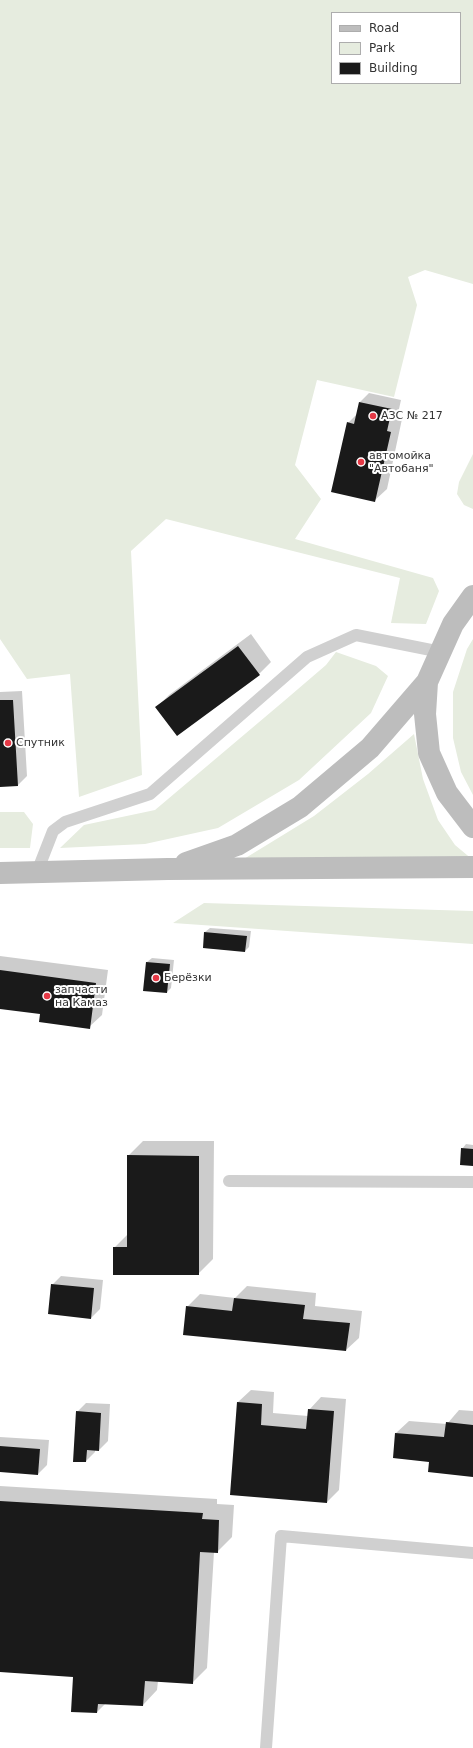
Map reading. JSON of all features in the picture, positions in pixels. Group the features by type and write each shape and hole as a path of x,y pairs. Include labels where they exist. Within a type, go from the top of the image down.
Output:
{"main road":[{"path":"168,869 237,846 300,807 370,748 427,682 453,624 473,596"},
{"path":"427,682 425,714 429,753 447,793 473,827"},
{"path":"0,873 168,869 473,867"}],"lane":[{"path":"37,872 53,831 66,822 150,794 307,657 356,635 441,652"},
{"path":"229,1181 473,1182"},
{"path":"266,1748 281,1536 473,1553"}],"green space":[{"path":"0,0 473,0 473,284 425,270 408,277 417,305 394,397 317,380 295,465 321,499 295,539 433,578 439,591 426,624 391,623 400,578 166,519 131,551 142,775 79,797 70,674 27,679 0,639"},
{"path":"473,454 473,509 464,505 457,494 459,482"},
{"path":"473,639 473,795 461,772 453,738 453,692 467,649"},
{"path":"336,652 376,666 388,676 371,713 299,780 218,828 145,844 60,848 84,825 155,810 326,665"},
{"path":"414,734 423,779 438,820 455,845 473,860 239,862 314,816 368,774"},
{"path":"0,812 24,812 33,824 30,848 0,848"},
{"path":"204,903 473,911 473,944 173,923"}],"building":[{"name":"автомойка \"Автобаня\"","path":"359,402 392,409 387,431 391,432 375,502 331,492 347,422 354,424"},
{"path":"238,646 260,675 177,736 155,707"},
{"name":"Спутник","path":"0,700 13,700 18,786 0,787"},
{"path":"204,932 247,936 245,952 203,948"},
{"name":"Берёзки","path":"146,962 170,964 167,993 143,991"},
{"name":"запчасти на Камаз","path":"0,970 96,983 90,1029 39,1022 40,1014 0,1009"},
{"path":"461,1148 473,1149 473,1166 460,1165"},
{"path":"127,1155 199,1156 199,1275 113,1275 113,1247 127,1247"},
{"path":"51,1284 94,1288 91,1319 48,1314"},
{"path":"234,1298 305,1305 303,1319 350,1323 346,1351 183,1335 186,1306 232,1311"},
{"path":"237,1402 262,1404 261,1425 306,1429 308,1409 334,1411 327,1503 230,1495"},
{"path":"76,1411 101,1413 99,1451 87,1450 86,1462 73,1462"},
{"path":"446,1422 473,1425 473,1477 428,1472 429,1462 393,1458 395,1433 444,1437"},
{"path":"0,1446 40,1449 38,1475 0,1472"},
{"path":"0,1501 203,1513 202,1519 219,1520 218,1553 200,1552 193,1684 145,1681 143,1706 98,1704 97,1713 71,1712 73,1677 0,1672"}],"place":[{"name":"АЗС № 217","path":"373,416"},
{"name":"автомойка \"Автобаня\"","path":"361,462"},
{"name":"Спутник","path":"8,743"},
{"name":"Берёзки","path":"156,978"},
{"name":"запчасти на Камаз","path":"47,996"}]}
